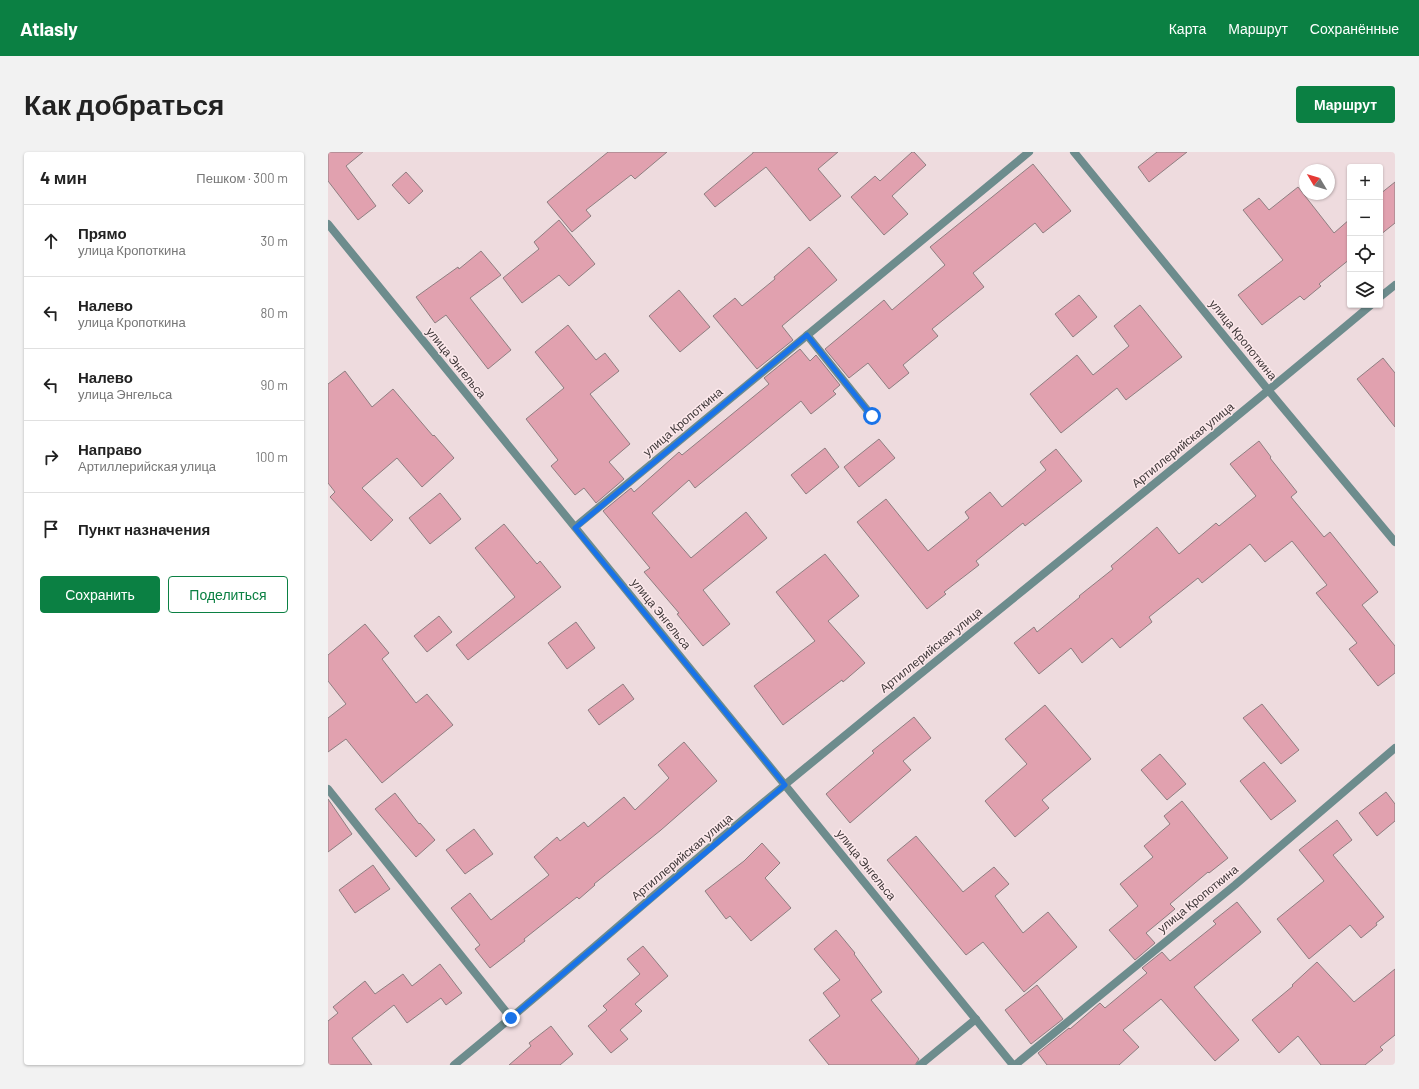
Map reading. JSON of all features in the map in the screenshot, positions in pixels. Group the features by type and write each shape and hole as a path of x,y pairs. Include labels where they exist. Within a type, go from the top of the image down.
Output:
{"street":[{"name":"улица Кропоткина","path":"575,528 1029,152"},
{"name":"улица Кропоткина","path":"1074,152 1269,391 1395,542"},
{"name":"улица Энгельса","path":"328,224 1014,1065"},
{"path":"1383,295 1395,285"},
{"name":"Артиллерийская улица","path":"454,1065 785,785 1269,391 1367,308"},
{"path":"807,335 872,416"},
{"name":"улица Кропоткина","path":"1014,1065 1235,885 1395,748"},
{"path":"328,789 511,1018"},
{"path":"920,1065 976,1019"}],"building":[{"path":"328,152 363,152 346,166 376,206 358,220 328,181"},
{"path":"608,152 667,152 635,179 631,175 586,210 591,216 572,232 547,202"},
{"path":"753,152 838,152 818,169 841,196 810,221 766,167 715,207 704,194"},
{"path":"912,152 914,152 926,165 892,196 908,214 884,235 851,197 875,176 880,181"},
{"path":"1157,152 1187,152 1149,182 1138,167"},
{"path":"1033,164 1071,211 1043,233 1035,223 973,273 984,287 932,329 938,336 903,365 909,373 889,389 868,363 849,378 825,349 884,300 892,310 945,265 930,247"},
{"path":"406,172 423,191 409,204 392,185"},
{"path":"1395,182 1395,223 1383,233 1383,200 1383,192"},
{"path":"1298,187 1299,200 1308,200 1334,233 1347,222 1347,261 1319,284 1321,286 1304,300 1300,296 1262,325 1238,295 1283,260 1243,210 1259,198 1269,210"},
{"path":"559,220 595,264 569,286 559,275 522,303 503,278 539,249 534,242"},
{"path":"809,247 837,280 782,326 793,340 757,369 713,316 735,298 742,306 775,279 774,277"},
{"path":"481,251 501,275 470,298 511,350 488,369 446,315 435,323 416,297 458,267 459,269"},
{"path":"679,290 710,327 680,352 649,316"},
{"path":"1079,295 1097,317 1073,337 1055,314"},
{"path":"1140,305 1182,357 1126,400 1117,388 1061,433 1030,394 1077,355 1093,375 1129,346 1114,326"},
{"path":"568,325 596,360 605,353 619,371 590,394 630,444 609,462 624,479 596,503 584,488 575,495 551,466 558,460 526,419 564,388 535,352"},
{"path":"800,349 810,361 816,355 840,385 833,391 836,394 811,414 801,401 695,488 689,480 652,513 691,558 746,512 767,538 703,590 730,624 703,646 677,614 679,613 644,572 650,568 603,511 631,488 634,492 679,452 682,455 769,384 764,378"},
{"path":"1383,358 1395,373 1395,427 1357,379"},
{"path":"345,371 372,407 393,389 454,458 422,487 397,458 362,488 393,520 371,541 330,497 335,492 328,483 328,384"},
{"path":"879,439 895,458 859,487 844,467"},
{"path":"1259,441 1271,457 1270,458 1297,492 1291,497 1324,537 1330,532 1378,592 1362,605 1395,646 1395,673 1378,686 1349,649 1357,643 1316,593 1327,585 1292,541 1265,562 1250,544 1202,583 1198,578 1149,617 1152,622 1120,648 1112,638 1082,663 1071,648 1039,674 1014,643 1034,627 1037,632 1113,569 1111,566 1157,527 1179,554 1216,523 1219,526 1256,496 1230,464"},
{"path":"825,448 839,467 806,494 791,475"},
{"path":"1056,449 1082,481 1025,526 1023,523 976,561 979,565 944,592 946,594 927,609 857,522 886,499 928,551 969,518 965,512 990,492 1002,507 1046,470 1040,462"},
{"path":"440,493 461,519 430,544 409,518"},
{"path":"504,524 537,564 540,561 561,587 468,660 456,645 515,597 475,548"},
{"path":"825,554 859,596 828,621 865,663 843,682 842,680 783,725 754,686 815,641 776,592"},
{"path":"439,616 452,632 427,652 414,636"},
{"path":"576,622 595,648 567,669 548,643"},
{"path":"365,624 389,653 382,659 416,703 427,694 453,725 382,783 346,739 328,752 328,718 346,704 328,681 328,655"},
{"path":"623,684 634,699 599,725 588,710"},
{"path":"1262,704 1299,750 1281,764 1243,718"},
{"path":"1045,705 1091,759 1042,800 1049,808 1015,837 985,801 1027,764 1005,739"},
{"path":"914,717 931,738 903,761 911,770 850,823 826,794 874,753 872,751"},
{"path":"684,742 717,781 661,830 594,884 595,885 579,899 577,897 524,939 525,941 490,968 475,949 480,945 451,908 470,893 491,920 549,875 534,857 557,837 560,841 584,822 588,827 624,797 635,810 669,778 658,765"},
{"path":"1160,754 1186,784 1167,800 1141,770"},
{"path":"1264,762 1296,801 1271,820 1240,781"},
{"path":"1386,792 1395,804 1395,821 1377,836 1359,813"},
{"path":"395,793 419,824 420,823 435,840 416,857 375,809"},
{"path":"328,799 352,834 328,852"},
{"path":"1182,801 1228,858 1209,873 1208,872 1170,904 1175,909 1146,933 1155,943 1135,960 1109,930 1138,906 1120,884 1153,857 1144,846 1170,824 1164,816"},
{"path":"1337,820 1352,840 1333,855 1384,917 1361,938 1350,925 1309,959 1277,919 1324,881 1299,850"},
{"path":"474,829 493,854 465,874 446,850"},
{"path":"916,836 963,892 994,867 1009,884 995,896 1023,933 1048,912 1077,947 1024,992 983,942 966,955 887,860"},
{"path":"762,843 780,863 765,878 791,908 751,941 730,916 726,919 705,891 744,861"},
{"path":"373,865 390,889 355,913 339,890"},
{"path":"1237,902 1261,932 1194,987 1239,1040 1215,1061 1161,999 1123,1030 1139,1047 1119,1065 1047,1065 1038,1053 1069,1028 1070,1029 1100,1003 1105,1008 1147,973 1142,968 1162,952 1170,961 1216,924 1213,921"},
{"path":"836,930 855,953 854,954 882,992 871,1000 919,1059 915,1065 829,1065 809,1040 840,1016 823,993 840,980 814,949"},
{"path":"643,946 668,976 635,1004 642,1011 620,1030 628,1039 611,1053 588,1026 607,1010 603,1006 640,974 627,959"},
{"path":"1317,962 1354,1002 1395,969 1395,1035 1380,1047 1383,1050 1365,1065 1321,1065 1298,1036 1279,1053 1252,1020 1293,986 1292,985"},
{"path":"440,964 462,993 446,1005 441,998 407,1023 394,1005 352,1038 372,1065 328,1065 328,1021 338,1013 333,1007 365,981 375,994 403,974 412,986"},
{"path":"1037,985 1063,1019 1031,1044 1005,1010"},
{"path":"551,1026 573,1054 560,1065 509,1065 531,1046 529,1043"}],"route":[{"path":"511,1018 785,785 575,528 807,335 872,416"}]}
